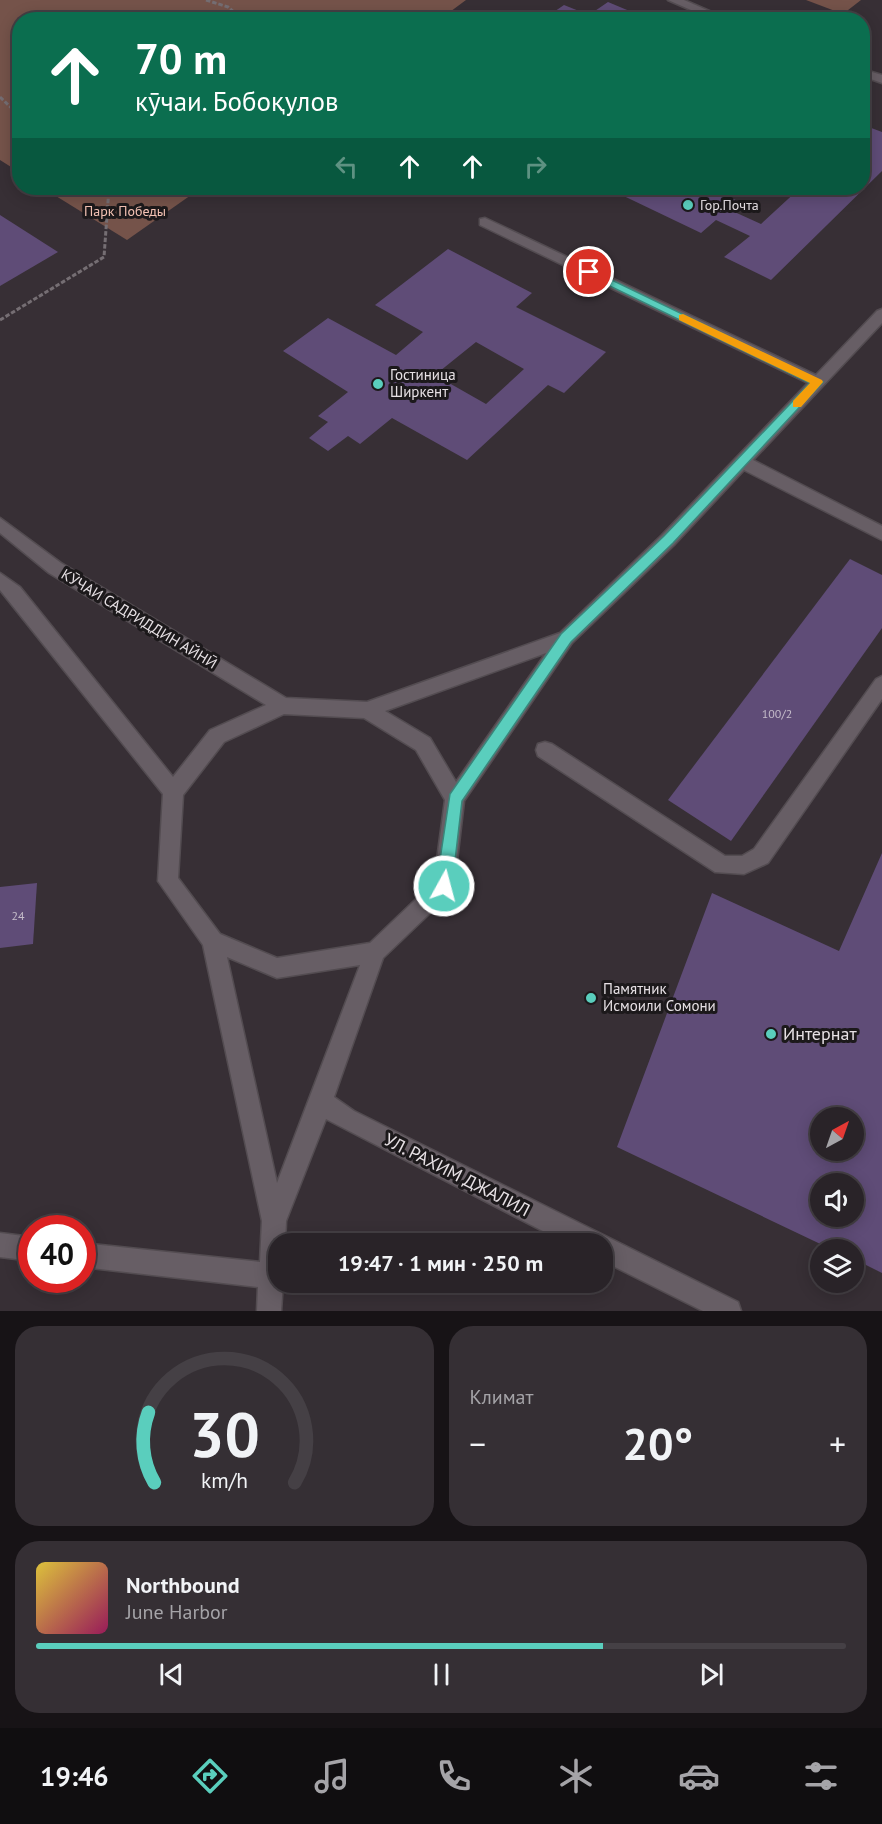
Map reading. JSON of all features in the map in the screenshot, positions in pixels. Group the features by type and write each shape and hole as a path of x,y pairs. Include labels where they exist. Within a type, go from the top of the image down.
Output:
{"street":[{"path":"674,0 705,12"},
{"path":"485,222 818,382"},
{"path":"274,1221 321,1102 375,952 444,886 455,799 566,638 668,540 882,315"},
{"path":"743,462 882,534"},
{"name":"КӮЧАИ САДРИДДИН АЙНӢ","path":"0,524 55,568 283,706"},
{"path":"0,580 14,592 173,792"},
{"path":"273,1233 274,1221 213,941 168,881 173,792 217,736 283,706 367,710 566,638"},
{"path":"545,750 722,865 744,865 761,856 882,684"},
{"path":"367,710 423,744 455,799"},
{"path":"213,941 277,968 375,952"},
{"name":"УЛ. РАХИМ ДЖАЛИЛ","path":"321,1102 346,1119 572,1233"},
{"path":"0,1245 18,1247"},
{"path":"613,1253 729,1311"},
{"path":"96,1257 268,1276"},
{"path":"269,1311 270,1293"}],"path":[{"path":"206,0 228,7 234,12"},
{"path":"0,97 12,108"},
{"path":"0,320 104,257 108,195"}],"green space":[{"path":"0,0 466,0 450,12 12,12 12,168 0,160"},
{"path":"806,0 861,0 846,12 838,12"},
{"name":"Парк Победы","path":"54,195 191,195 127,240"}],"building":[{"path":"608,2 632,12 593,12"},
{"path":"564,5 582,12 554,12"},
{"name":"Гор.Почта","path":"870,128 882,132 882,171 870,183"},
{"name":"Гор.Почта","path":"622,195 725,195 738,201 728,209 761,224 792,195 858,195 771,280 724,257 750,236 716,220 701,233"},
{"path":"0,215 58,252 0,286"},
{"path":"448,249 532,293 516,307 606,352 564,393 548,385 467,460 392,418 360,444 348,436 328,451 309,438 328,422 318,416 348,392 283,351 328,318 396,355 423,332 375,305","holes":["476,342 524,369 486,404 435,375"]},
{"path":"850,559 882,575 882,628 731,841 668,800"},
{"name":"Интернат","path":"882,853 882,1273 864,1264 864,1239 810,1239 617,1147 712,893 839,951"},
{"path":"37,883 33,944 0,948 0,887"}],"slow traffic":[{"path":"683,317 818,382 797,404"}],"place":[{"name":"Гор.Почта","path":"688,205"},
{"name":"Гостиница Ширкент","path":"378,384"},
{"name":"Памятник Исмоили Сомони","path":"591,998"},
{"name":"Интернат","path":"771,1034"}],"route":[{"path":"444,886 455,799 566,638 668,540 818,382 589,272"}]}
